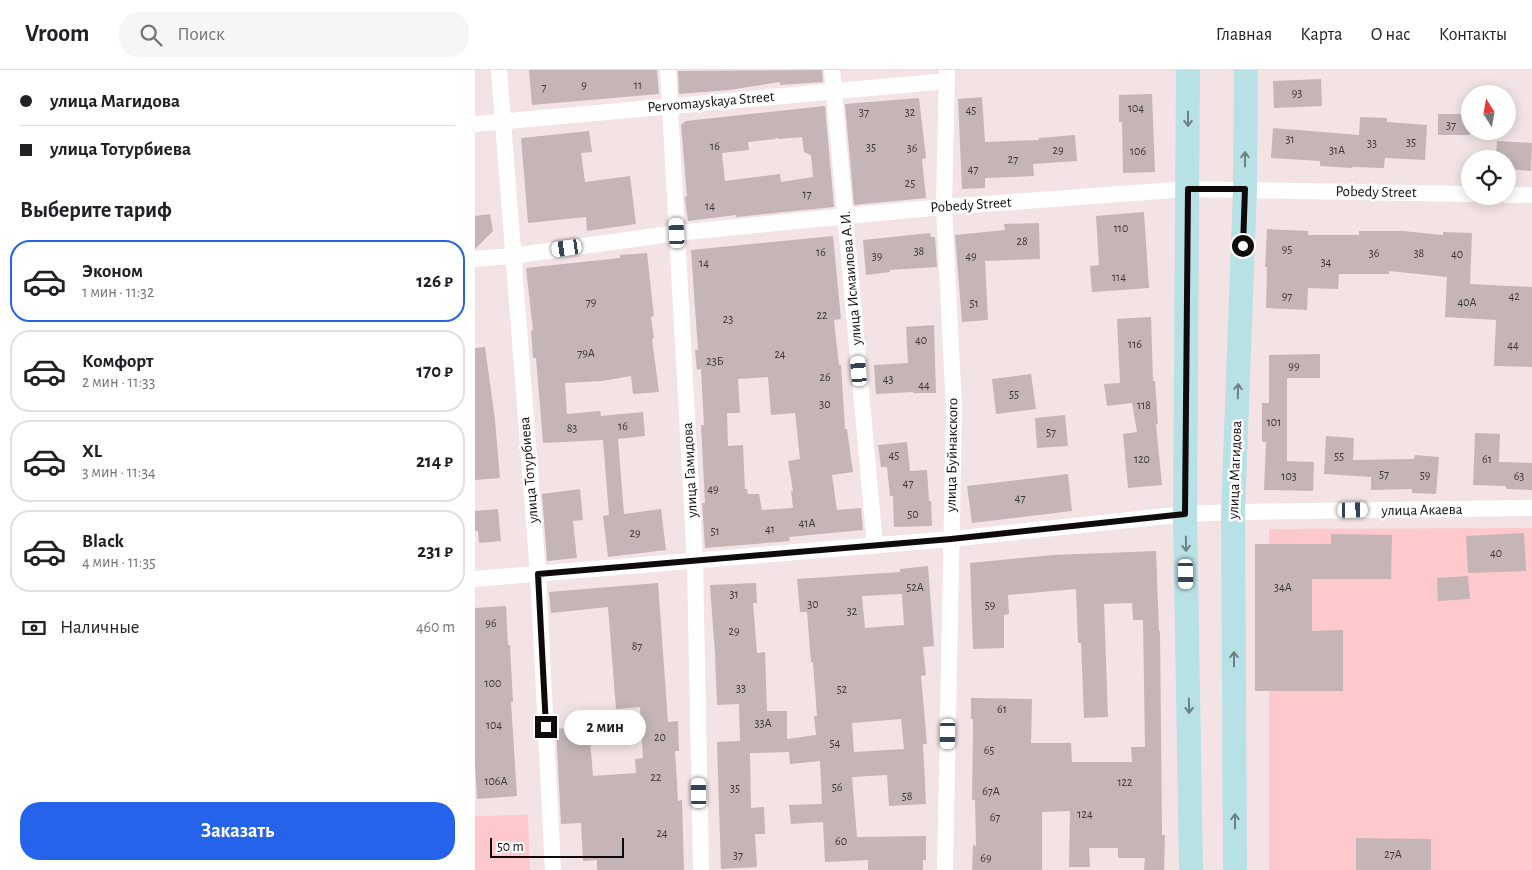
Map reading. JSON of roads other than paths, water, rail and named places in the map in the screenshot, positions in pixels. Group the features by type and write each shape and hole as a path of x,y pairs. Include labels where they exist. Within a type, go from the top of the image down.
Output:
{"main road":[{"path":"1188,70 1185,514 1191,870"},
{"name":"улица Магидова","path":"1235,870 1233,512 1245,189 1246,70"}],"street":[{"name":"улица Тотурбиева","path":"499,70 538,574 553,870"},
{"name":"улица Гамидова","path":"668,70 695,562 701,870"},
{"name":"улица Исмаилова А.И.","path":"832,70 875,546"},
{"name":"Pervomayskaya Street","path":"475,124 834,91 947,76"},
{"name":"улица Буйнакского","path":"945,870 954,409 944,207 947,76"},
{"name":"Pobedy Street","path":"475,259 512,256 677,233 846,216 1188,189 1461,194"},
{"path":"1516,195 1532,195"},
{"name":"улица Акаева","path":"475,580 951,539 1185,514 1532,508"}]}
